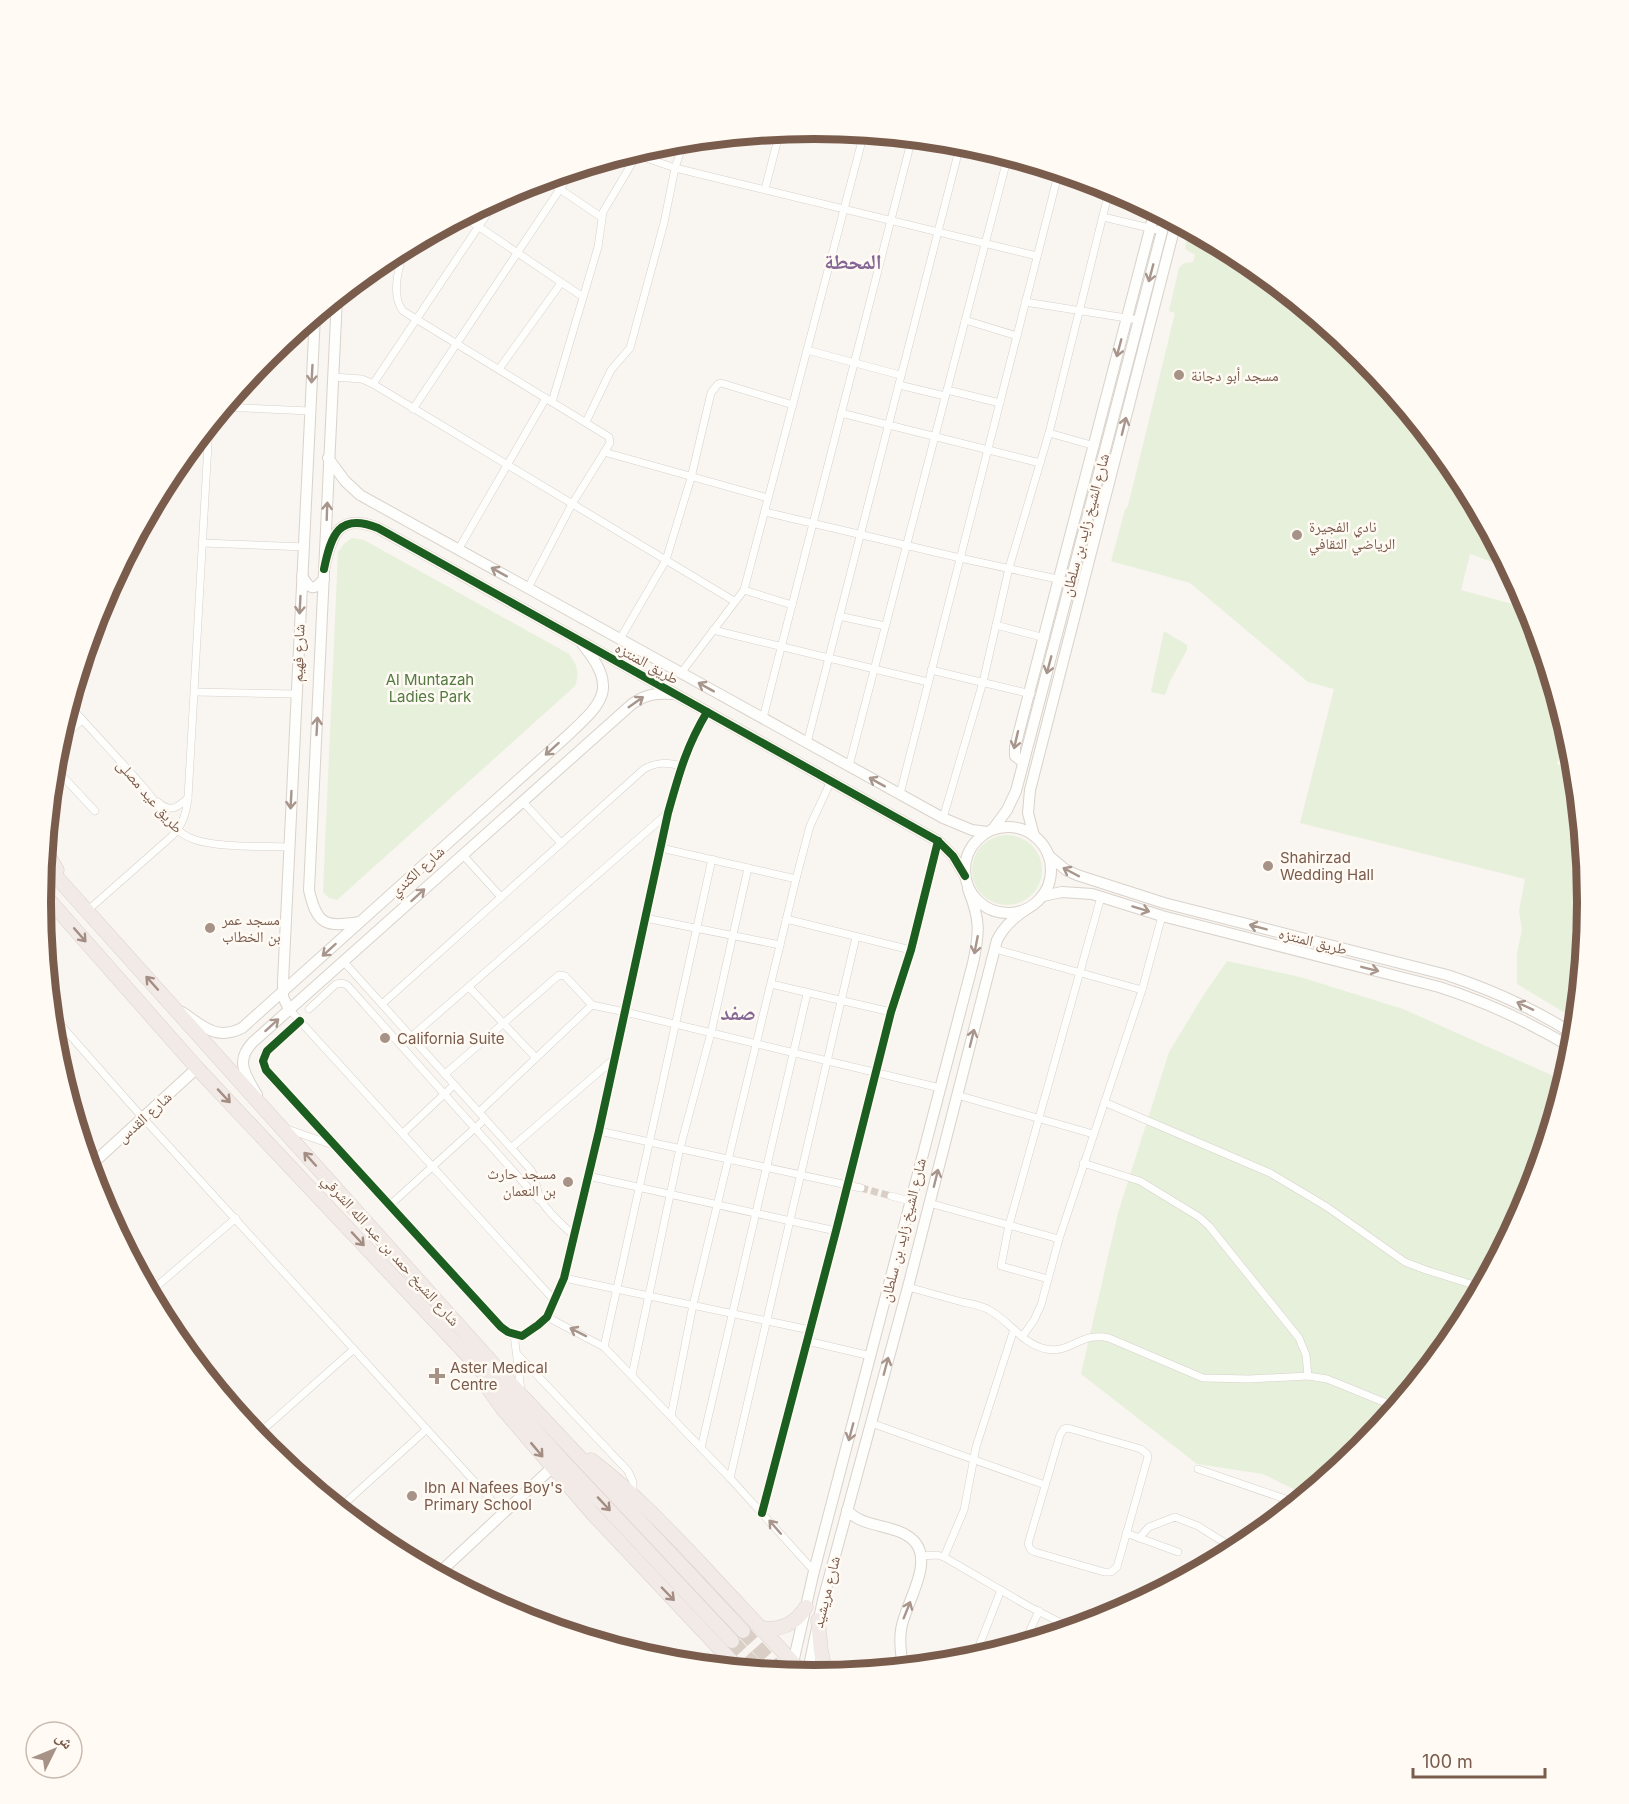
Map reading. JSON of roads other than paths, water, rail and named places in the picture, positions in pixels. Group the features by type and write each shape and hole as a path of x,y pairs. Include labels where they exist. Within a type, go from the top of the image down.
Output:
{"highway":[{"path":"53,862 62,883"},
{"name":"شارع الشيخ حمد بن عبد الله الشرقي","path":"52,873 522,1396 743,1631"},
{"name":"شارع الشيخ حمد بن عبد الله الشرقي","path":"51,902 197,1068 480,1368 557,1463 732,1641"},
{"path":"565,1442 633,1494 762,1628 788,1665"},
{"path":"557,1463 619,1543 731,1661"},
{"path":"762,1628 775,1629 788,1625 806,1607"},
{"path":"818,1620 824,1666"}],"street":[{"path":"765,189 778,140"},
{"path":"681,673 744,590 862,140"},
{"path":"763,718 910,145"},
{"path":"586,422 612,370 630,348 664,224 681,151"},
{"path":"807,743 958,152"},
{"path":"647,158 675,168 1037,256"},
{"path":"458,550 549,400 598,247 601,218 605,206 631,161"},
{"path":"849,766 1006,164"},
{"path":"900,794 1057,178"},
{"path":"413,409 566,180"},
{"path":"554,185 601,218"},
{"path":"943,818 983,682 1009,568 1049,433 1108,197"},
{"path":"373,384 487,213"},
{"path":"1103,217 1162,231"},
{"path":"1023,762 1015,756 1014,752 1153,218"},
{"path":"470,221 583,297"},
{"name":"شارع الشيخ زايد بن سلطان","path":"990,831 1013,800 1164,224"},
{"name":"شارع الشيخ زايد بن سلطان","path":"1034,836 1028,813 1030,790 1174,229"},
{"path":"401,261 397,271 398,303 403,311 609,437 610,443 572,504 528,588"},
{"path":"499,369 561,283"},
{"path":"1025,302 1139,320"},
{"name":"شارع فهيم","path":"335,308 309,890 312,905 325,921 332,925 360,922"},
{"path":"965,320 1017,336"},
{"name":"شارع فهيم","path":"283,991 314,325"},
{"path":"807,350 900,375"},
{"path":"333,377 362,379 373,384 734,601"},
{"path":"620,639 666,560 692,478 711,393 721,383 793,405"},
{"path":"899,385 1000,403"},
{"path":"233,407 310,411"},
{"path":"841,413 1040,463"},
{"path":"1049,433 1105,448"},
{"path":"87,911 178,830 185,815 195,692 208,438"},
{"path":"604,452 768,498"},
{"name":"طريق المنتزه","path":"328,458 345,481 360,495 943,818 972,830 990,831"},
{"path":"765,512 1071,582"},
{"name":"طريق المنتزه","path":"324,574 327,554 335,535 348,523 366,523 938,841 953,856 964,876"},
{"path":"405,543 405,534 410,528 416,526"},
{"path":"202,543 305,547"},
{"path":"302,576 309,587 313,588 324,574"},
{"path":"744,590 792,604"},
{"path":"839,616 885,626"},
{"path":"996,625 1055,641"},
{"path":"713,630 928,682"},
{"name":"شارع الكندي","path":"170,1003 208,1030 223,1034 242,1028 595,710 604,686 594,659 580,641"},
{"path":"931,670 1041,696"},
{"path":"195,692 296,694"},
{"name":"شارع الكندي","path":"264,1108 243,1071 243,1057 247,1048 632,704 649,694 675,694"},
{"name":"طريق عيد مصلى","path":"75,712 152,797 160,811 178,830 192,839 218,844 289,847"},
{"path":"300,1021 267,1051 264,1056 264,1065 501,1327 522,1336 547,1317 564,1278 599,1131 668,813 681,766 706,712"},
{"path":"71,729 82,720"},
{"path":"382,1004 644,768 655,763 681,766"},
{"path":"62,776 95,811"},
{"path":"671,1416 693,1305 796,879 810,826 831,781"},
{"path":"152,797 164,808 171,809 177,808 188,798"},
{"path":"523,802 561,843"},
{"path":"411,1037 668,813"},
{"path":"1007,827 1034,836 1048,855 1051,873 1043,896 1027,909 1011,914 993,912 979,903 968,889 964,876 967,854 975,842 990,831 1007,827"},
{"path":"762,1512 891,1012 911,950 938,841"},
{"path":"661,848 796,879"},
{"path":"463,855 501,897"},
{"name":"طريق المنتزه","path":"1048,855 1077,875 1130,892 1447,975 1529,1007 1566,1030"},
{"path":"604,1347 712,859"},
{"path":"632,1376 680,1148 711,1033 748,868"},
{"name":"شارع الشيخ زايد بن سلطان","path":"814,1571 978,937 977,914 968,889"},
{"name":"طريق المنتزه","path":"1043,896 1072,892 1101,897 1162,916 1439,987 1526,1021 1564,1043"},
{"path":"1048,1280 1001,1266 1009,1225 1101,897"},
{"path":"381,904 393,906 395,910 393,918"},
{"name":"شارع الشيخ زايد بن سلطان","path":"847,1510 908,1287 995,949 1002,930 1015,916 1027,909"},
{"path":"1022,1337 1038,1312 1083,1163 1142,990 1162,916"},
{"path":"645,918 780,945"},
{"path":"786,919 911,950"},
{"path":"730,1478 856,937"},
{"path":"995,949 1142,990"},
{"path":"344,962 533,1173 543,1203"},
{"path":"445,1074 559,975 565,976 592,1005 940,1088"},
{"path":"309,1009 336,984 347,985 529,1191 573,1236"},
{"path":"771,984 891,1012"},
{"path":"469,987 536,1058"},
{"path":"283,991 289,1009 554,1300"},
{"path":"701,1448 807,994"},
{"path":"479,1112 592,1005"},
{"path":"62,1025 143,1118 504,1514"},
{"path":"511,1148 615,1058"},
{"name":"شارع القدس","path":"97,1160 197,1068"},
{"path":"403,1133 454,1085"},
{"path":"957,1095 1093,1134"},
{"path":"1104,1102 1270,1173 1327,1207 1405,1262 1475,1285"},
{"path":"390,1205 485,1119"},
{"path":"282,1128 336,1146"},
{"path":"599,1131 861,1188"},
{"path":"1083,1163 1140,1181 1199,1217 1209,1226 1299,1338 1306,1355 1308,1376"},
{"path":"588,1176 836,1231"},
{"path":"891,1196 910,1202"},
{"path":"929,1203 1059,1239"},
{"path":"155,1287 236,1218"},
{"path":"564,1278 810,1330"},
{"path":"908,1287 986,1308 1036,1346 1056,1350 1088,1337 1099,1336 1109,1338 1203,1378 1249,1379 1308,1376 1326,1379 1390,1404"},
{"path":"547,1317 604,1347 762,1512 814,1571"},
{"path":"944,1557 964,1510 976,1447 1014,1329"},
{"path":"514,1334 522,1396"},
{"path":"807,1341 871,1356"},
{"path":"264,1430 354,1349"},
{"path":"517,1354 631,1476 634,1486 633,1494"},
{"path":"870,1423 1045,1485"},
{"path":"1072,1428 1144,1451 1147,1454 1148,1461 1126,1533 1117,1567 1108,1573 1032,1550 1028,1544 1060,1435 1064,1429 1072,1428"},
{"path":"345,1504 427,1429"},
{"path":"614,1456 616,1465 614,1478"},
{"path":"444,1569 557,1463"},
{"path":"1198,1469 1289,1500"},
{"path":"847,1510 856,1518 905,1534 917,1545 921,1556 920,1571 903,1620 901,1632 903,1660"},
{"name":"شارع مريشيد","path":"807,1666 847,1510"},
{"path":"1139,1538 1149,1527 1175,1517 1198,1526 1227,1544"},
{"path":"1126,1533 1178,1552"},
{"path":"921,1556 944,1557 1063,1624"},
{"name":"شارع مريشيد","path":"791,1665 814,1571"},
{"path":"979,1647 1001,1590"},
{"path":"1028,1634 1039,1611"}],"tunnel":[{"path":"861,1188 891,1196"},
{"path":"743,1631 773,1664"},
{"path":"732,1641 752,1663"}],"place":[{"name":"مسجد أبو دجانة","path":"1179,375"},
{"name":"نادي الفجيرة الرياضي الثقافي","path":"1297,535"},
{"name":"Shahirzad Wedding Hall","path":"1268,866"},
{"name":"مسجد عمر بن الخطاب","path":"210,928"},
{"name":"California Suite","path":"385,1038"},
{"name":"مسجد حارث بن النعمان","path":"568,1182"},
{"name":"Aster Medical Centre","path":"437,1376"},
{"name":"Ibn Al Nafees Boy's Primary School","path":"412,1496"}],"district":[{"name":"المحطة","path":"853,261"},
{"name":"صفد","path":"738,1012"}],"park label":[{"name":"Al Muntazah Ladies Park","path":"430,688"}]}
